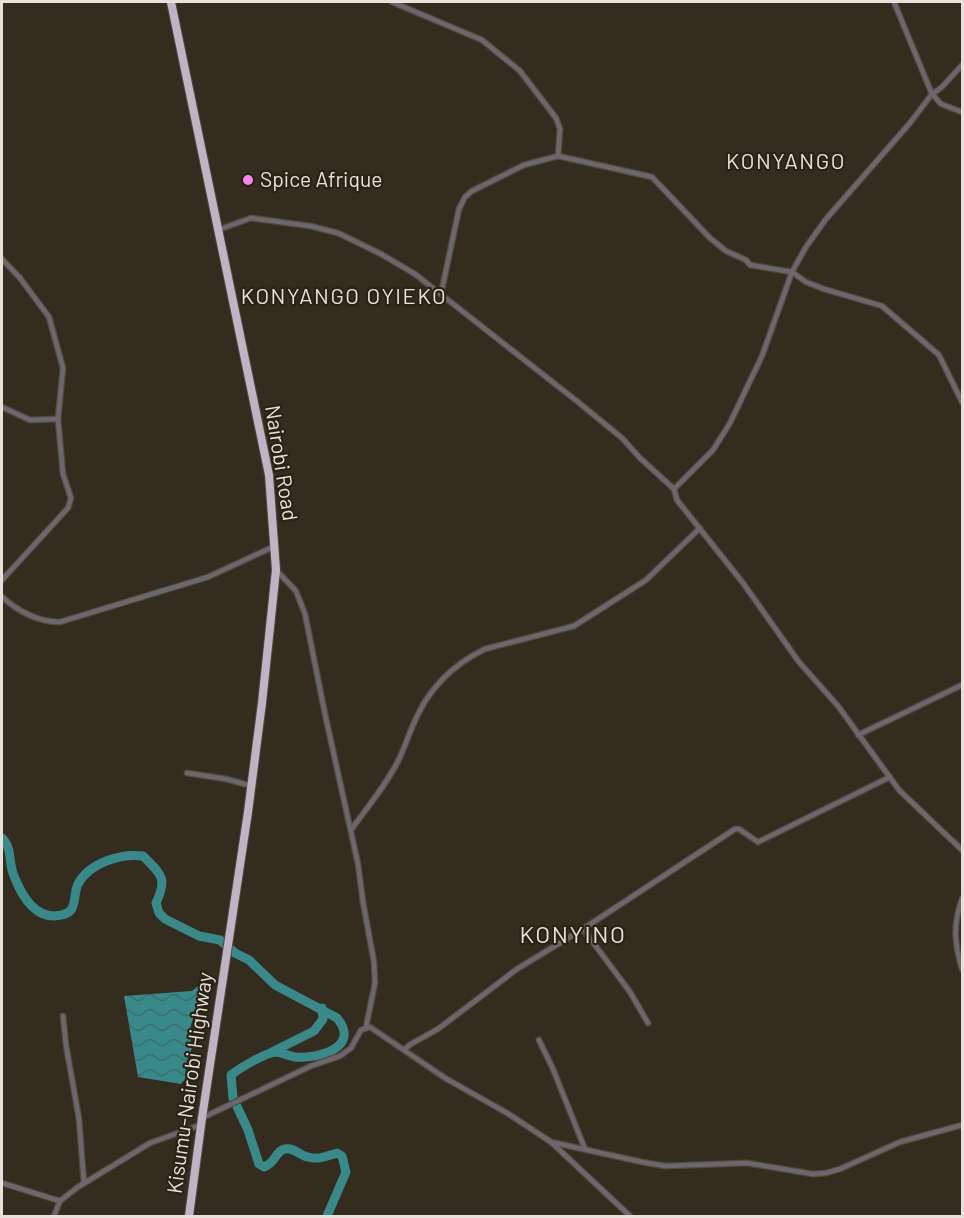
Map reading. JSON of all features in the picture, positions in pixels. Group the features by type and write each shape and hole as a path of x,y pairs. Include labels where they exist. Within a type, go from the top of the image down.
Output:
{"highway":[{"name":"Nairobi Road","path":"171,2 269,475 275,546 276,570 252,786 229,935"},
{"name":"Kisumu-Nairobi Highway","path":"189,1216 229,935"}],"street":[{"path":"392,2 482,40 520,71 556,118 560,129 558,156"},
{"path":"894,2 932,93 941,104 963,112"},
{"path":"674,489 713,450 730,423 762,356 792,272 806,247 826,219 910,123 932,93 942,87 963,65"},
{"path":"441,294 459,209 465,197 472,191 524,165 558,156 652,177 710,238 726,251 746,260 750,265 792,272 806,282 882,306 939,355 963,402"},
{"path":"218,231 251,218 310,226 338,233 415,274 607,425 674,489 677,500 761,607 779,636 838,706 890,777 908,799 963,850"},
{"path":"2,259 20,278 49,317 63,368 58,419 63,474 71,498 71,504 2,580"},
{"path":"2,407 30,420 58,419"},
{"path":"351,830 399,759 423,704 437,683 448,673 485,649 574,626 646,580 700,528"},
{"path":"2,597 31,616 48,622 60,621 208,577 275,546"},
{"path":"54,1216 60,1202 84,1183 150,1143 201,1121 311,1066 347,1052 361,1030 366,1027 375,982 374,962 351,830 305,615 296,591 276,570"},
{"path":"858,735 963,685"},
{"path":"187,773 252,786"},
{"path":"405,1049 438,1029 517,969 583,929 735,829 739,829 758,842 890,777"},
{"path":"963,899 958,912 955,944 963,969"},
{"path":"583,929 630,992 648,1023"},
{"path":"63,1016 79,1119 84,1183"},
{"path":"366,1027 376,1031 444,1078 516,1118 552,1142 630,1216"},
{"path":"539,1040 585,1149"},
{"path":"552,1142 666,1166 747,1163 819,1173 840,1169 900,1142 963,1125"},
{"path":"2,1183 60,1202"}],"water":[{"path":"203,982 209,986 197,1005 189,1032 192,1048 186,1064 185,1079 181,1084 138,1077 124,996 192,991"}],"waterway":[{"path":"2,838 8,847 12,871 24,897 40,912 54,916 71,910 78,884 90,870 116,858 143,856 161,877 162,888 156,903 159,913 165,919 199,936 220,940 235,953 249,960 275,985 337,1018 343,1028 344,1037 341,1044 334,1049 305,1057 272,1053 253,1061 231,1075 233,1098 248,1130 259,1164 264,1167 268,1165 279,1152 285,1149 291,1149 312,1158 337,1153 342,1156 346,1172 327,1216"},
{"path":"272,1052 314,1031 323,1019 322,1008"}],"place":[{"name":"Spice Afrique","path":"248,180"}],"district":[{"name":"KONYANGO","path":"786,161"},
{"name":"KONYANGO OYIEKO","path":"344,296"},
{"name":"KONYINO","path":"573,935"}]}
